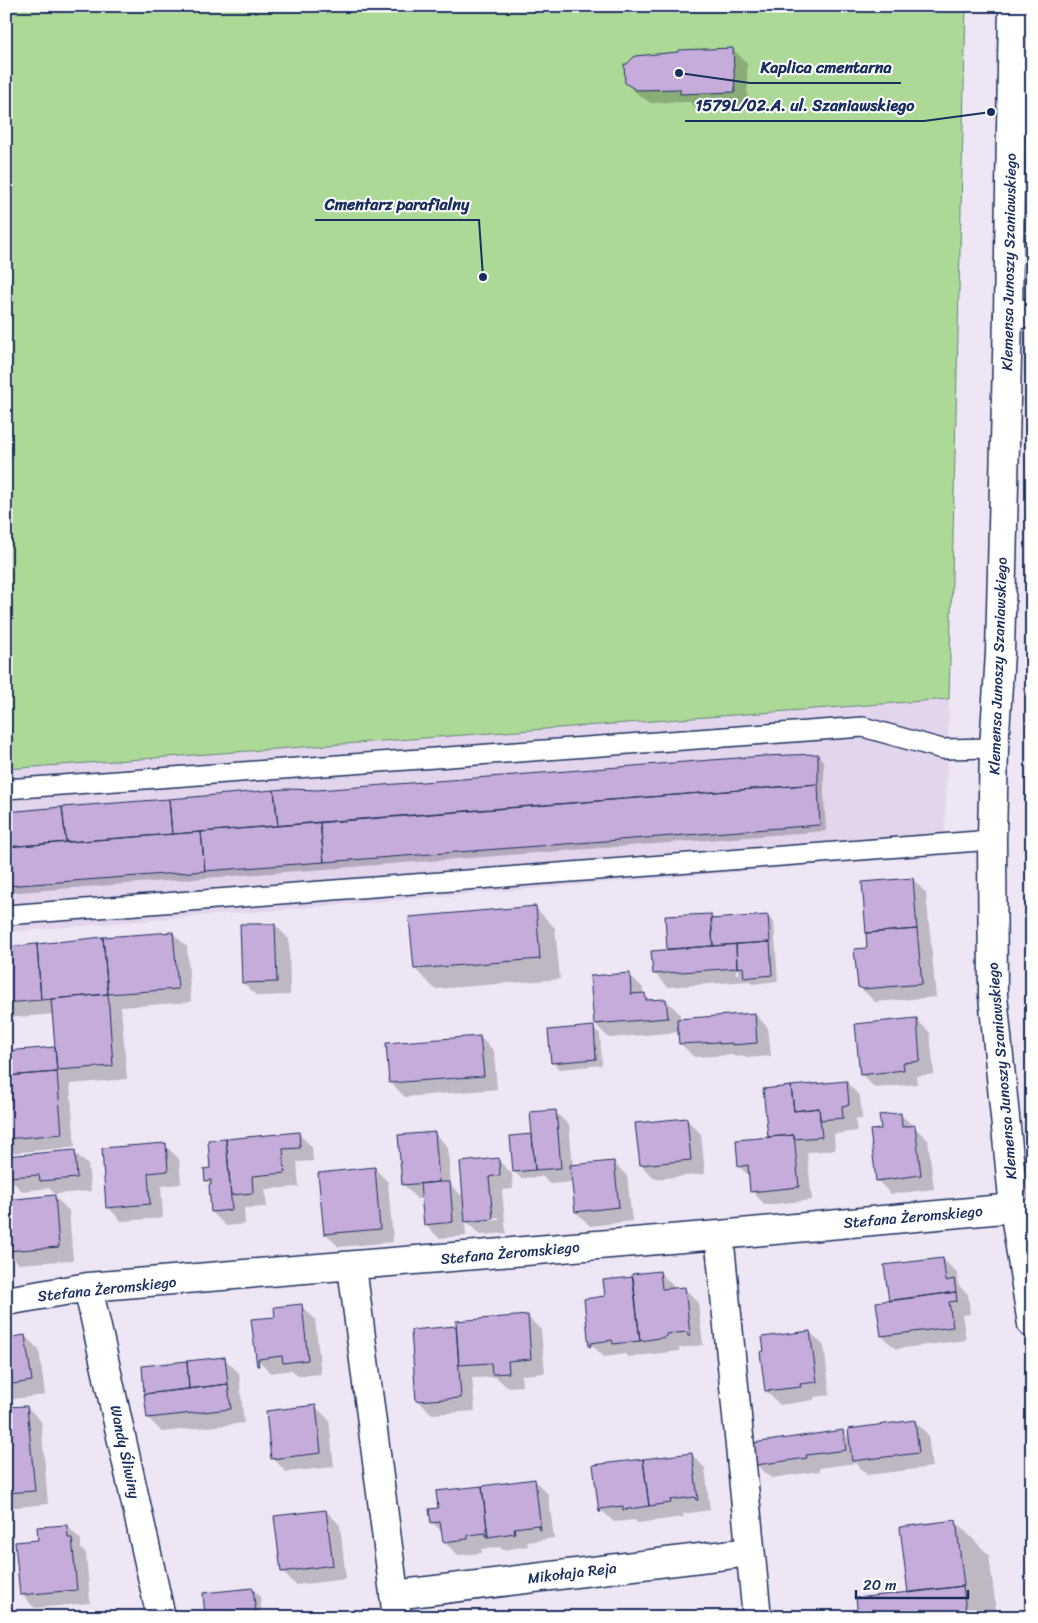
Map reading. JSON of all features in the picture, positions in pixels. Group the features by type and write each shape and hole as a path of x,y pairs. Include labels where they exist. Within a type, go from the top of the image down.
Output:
{"street":[{"name":"Klemensa Junoszy Szaniawskiego","path":"1013,6 1020,314 994,748 992,840 993,996 1014,1208 1032,1324"},
{"name":"Stefana Żeromskiego","path":"6,1301 88,1287 352,1267 1014,1208"},
{"path":"720,1235 750,1552 758,1617"},
{"name":"Mikołaja Reja","path":"352,1267 395,1606 750,1552"},
{"name":"Wandy Śliwiny","path":"88,1287 161,1617"}],"lane":[{"path":"6,790 863,726 942,749 994,748"},
{"path":"6,915 992,840"}],"shaded area":[{"path":"949,699 944,855 6,932 6,769"}],"green space":[{"path":"6,6 966,6 949,699 6,769"}],"building":[{"path":"733,48 735,92 680,94 680,89 636,90 625,83 624,64 627,64 635,56 678,52 678,50"},
{"path":"818,754 818,784 278,826 274,790 318,790 764,756"},
{"path":"818,784 820,825 324,862 320,822"},
{"path":"274,790 278,826 172,834 169,799"},
{"path":"169,799 172,834 66,842 62,807"},
{"path":"62,807 66,842 6,847 6,812"},
{"path":"320,822 324,862 205,871 201,832"},
{"path":"201,832 205,871 6,886 6,847"},
{"path":"913,878 917,929 866,933 862,882"},
{"path":"536,906 540,959 414,969 409,917"},
{"path":"711,914 713,946 667,949 665,916"},
{"path":"768,915 770,942 713,946 711,919"},
{"path":"240,924 275,924 277,982 242,983"},
{"path":"917,929 922,984 863,989 858,987 854,949 867,948 866,933"},
{"path":"173,932 178,989 108,994 103,937"},
{"path":"103,937 108,994 41,1000 37,944"},
{"path":"770,942 772,975 744,978 743,967 737,968 736,944"},
{"path":"37,944 41,1000 6,1003 6,947"},
{"path":"736,944 737,968 653,974 651,951"},
{"path":"630,973 631,994 645,993 646,1000 666,999 668,1018 594,1024 590,976"},
{"path":"108,994 113,1066 57,1070 51,999"},
{"path":"755,1013 757,1043 732,1045 732,1043 719,1044 719,1042 679,1044 677,1019"},
{"path":"917,1018 920,1061 903,1063 904,1070 860,1075 855,1024"},
{"path":"594,1026 596,1059 551,1063 548,1030"},
{"path":"480,1036 484,1076 389,1083 386,1043"},
{"path":"55,1047 57,1072 6,1076 6,1051"},
{"path":"57,1072 62,1134 6,1139 6,1076"},
{"path":"847,1081 849,1105 842,1106 843,1118 820,1120 819,1108 794,1111 791,1086"},
{"path":"791,1086 794,1111 819,1108 822,1137 794,1139 794,1135 768,1137 763,1089"},
{"path":"556,1110 561,1168 535,1170 530,1112"},
{"path":"901,1113 902,1127 915,1125 921,1175 876,1181 870,1130 881,1129 879,1115"},
{"path":"687,1118 691,1160 640,1165 635,1123"},
{"path":"299,1132 300,1148 283,1149 285,1173 252,1176 253,1193 231,1195 226,1139"},
{"path":"435,1132 439,1182 402,1185 398,1135"},
{"path":"532,1134 535,1170 513,1172 510,1136"},
{"path":"794,1135 799,1187 750,1192 748,1165 738,1167 736,1140"},
{"path":"226,1139 232,1210 211,1212 209,1185 211,1185 211,1180 205,1181 204,1169 210,1168 208,1140"},
{"path":"166,1143 168,1171 148,1173 150,1204 106,1208 102,1148"},
{"path":"75,1150 77,1178 40,1181 39,1175 7,1177 6,1156"},
{"path":"499,1158 500,1175 489,1177 493,1219 465,1222 460,1162"},
{"path":"614,1161 619,1207 575,1212 570,1165"},
{"path":"375,1167 380,1229 324,1234 318,1173"},
{"path":"450,1182 453,1222 424,1225 420,1184"},
{"path":"55,1195 59,1247 6,1251 6,1200"},
{"path":"943,1258 946,1281 954,1279 956,1292 889,1301 884,1265"},
{"path":"660,1271 662,1289 685,1287 690,1335 688,1336 687,1332 666,1334 666,1337 640,1341 632,1274"},
{"path":"633,1277 640,1341 613,1344 612,1340 591,1343 589,1347 584,1299 605,1296 603,1280"},
{"path":"956,1292 957,1301 949,1302 953,1327 881,1336 876,1302"},
{"path":"302,1304 308,1360 283,1363 282,1356 258,1359 259,1366 257,1366 251,1319 275,1317 274,1307"},
{"path":"528,1315 531,1359 508,1361 509,1373 492,1374 491,1363 459,1365 456,1321"},
{"path":"456,1326 461,1398 416,1401 411,1330"},
{"path":"810,1331 817,1382 800,1384 801,1387 765,1391 760,1352 764,1351 762,1337"},
{"path":"25,1335 32,1381 6,1385 6,1338"},
{"path":"225,1357 228,1384 189,1389 187,1361"},
{"path":"187,1361 189,1389 144,1394 142,1366"},
{"path":"228,1384 231,1409 147,1418 144,1394"},
{"path":"316,1405 321,1453 271,1459 266,1411"},
{"path":"27,1406 35,1491 6,1493 6,1407"},
{"path":"915,1420 919,1453 852,1461 848,1429"},
{"path":"843,1430 846,1450 806,1455 807,1458 756,1465 753,1443"},
{"path":"692,1453 698,1500 695,1497 670,1500 671,1503 649,1506 643,1459"},
{"path":"643,1459 649,1506 623,1510 623,1506 600,1509 601,1512 599,1512 593,1465"},
{"path":"535,1479 541,1530 539,1530 538,1525 514,1528 515,1533 488,1537 482,1486"},
{"path":"482,1486 488,1537 486,1537 486,1533 468,1535 468,1539 443,1542 440,1522 431,1523 429,1509 438,1508 436,1491"},
{"path":"326,1510 333,1565 281,1572 274,1516"},
{"path":"956,1520 964,1586 908,1593 900,1527"},
{"path":"67,1525 68,1538 72,1538 77,1590 20,1595 15,1542 38,1540 37,1527"},
{"path":"963,1586 966,1612 924,1617 858,1617 856,1598"},
{"path":"253,1588 256,1614 232,1617 205,1617 203,1593"},
{"path":"256,1614 256,1617 232,1617"}],"place":[{"name":"Kaplica cmentarna","path":"679,73"},
{"name":"1579L/02.A. ul. Szaniawskiego","path":"991,112"},
{"name":"Cmentarz parafialny","path":"483,277"}]}
